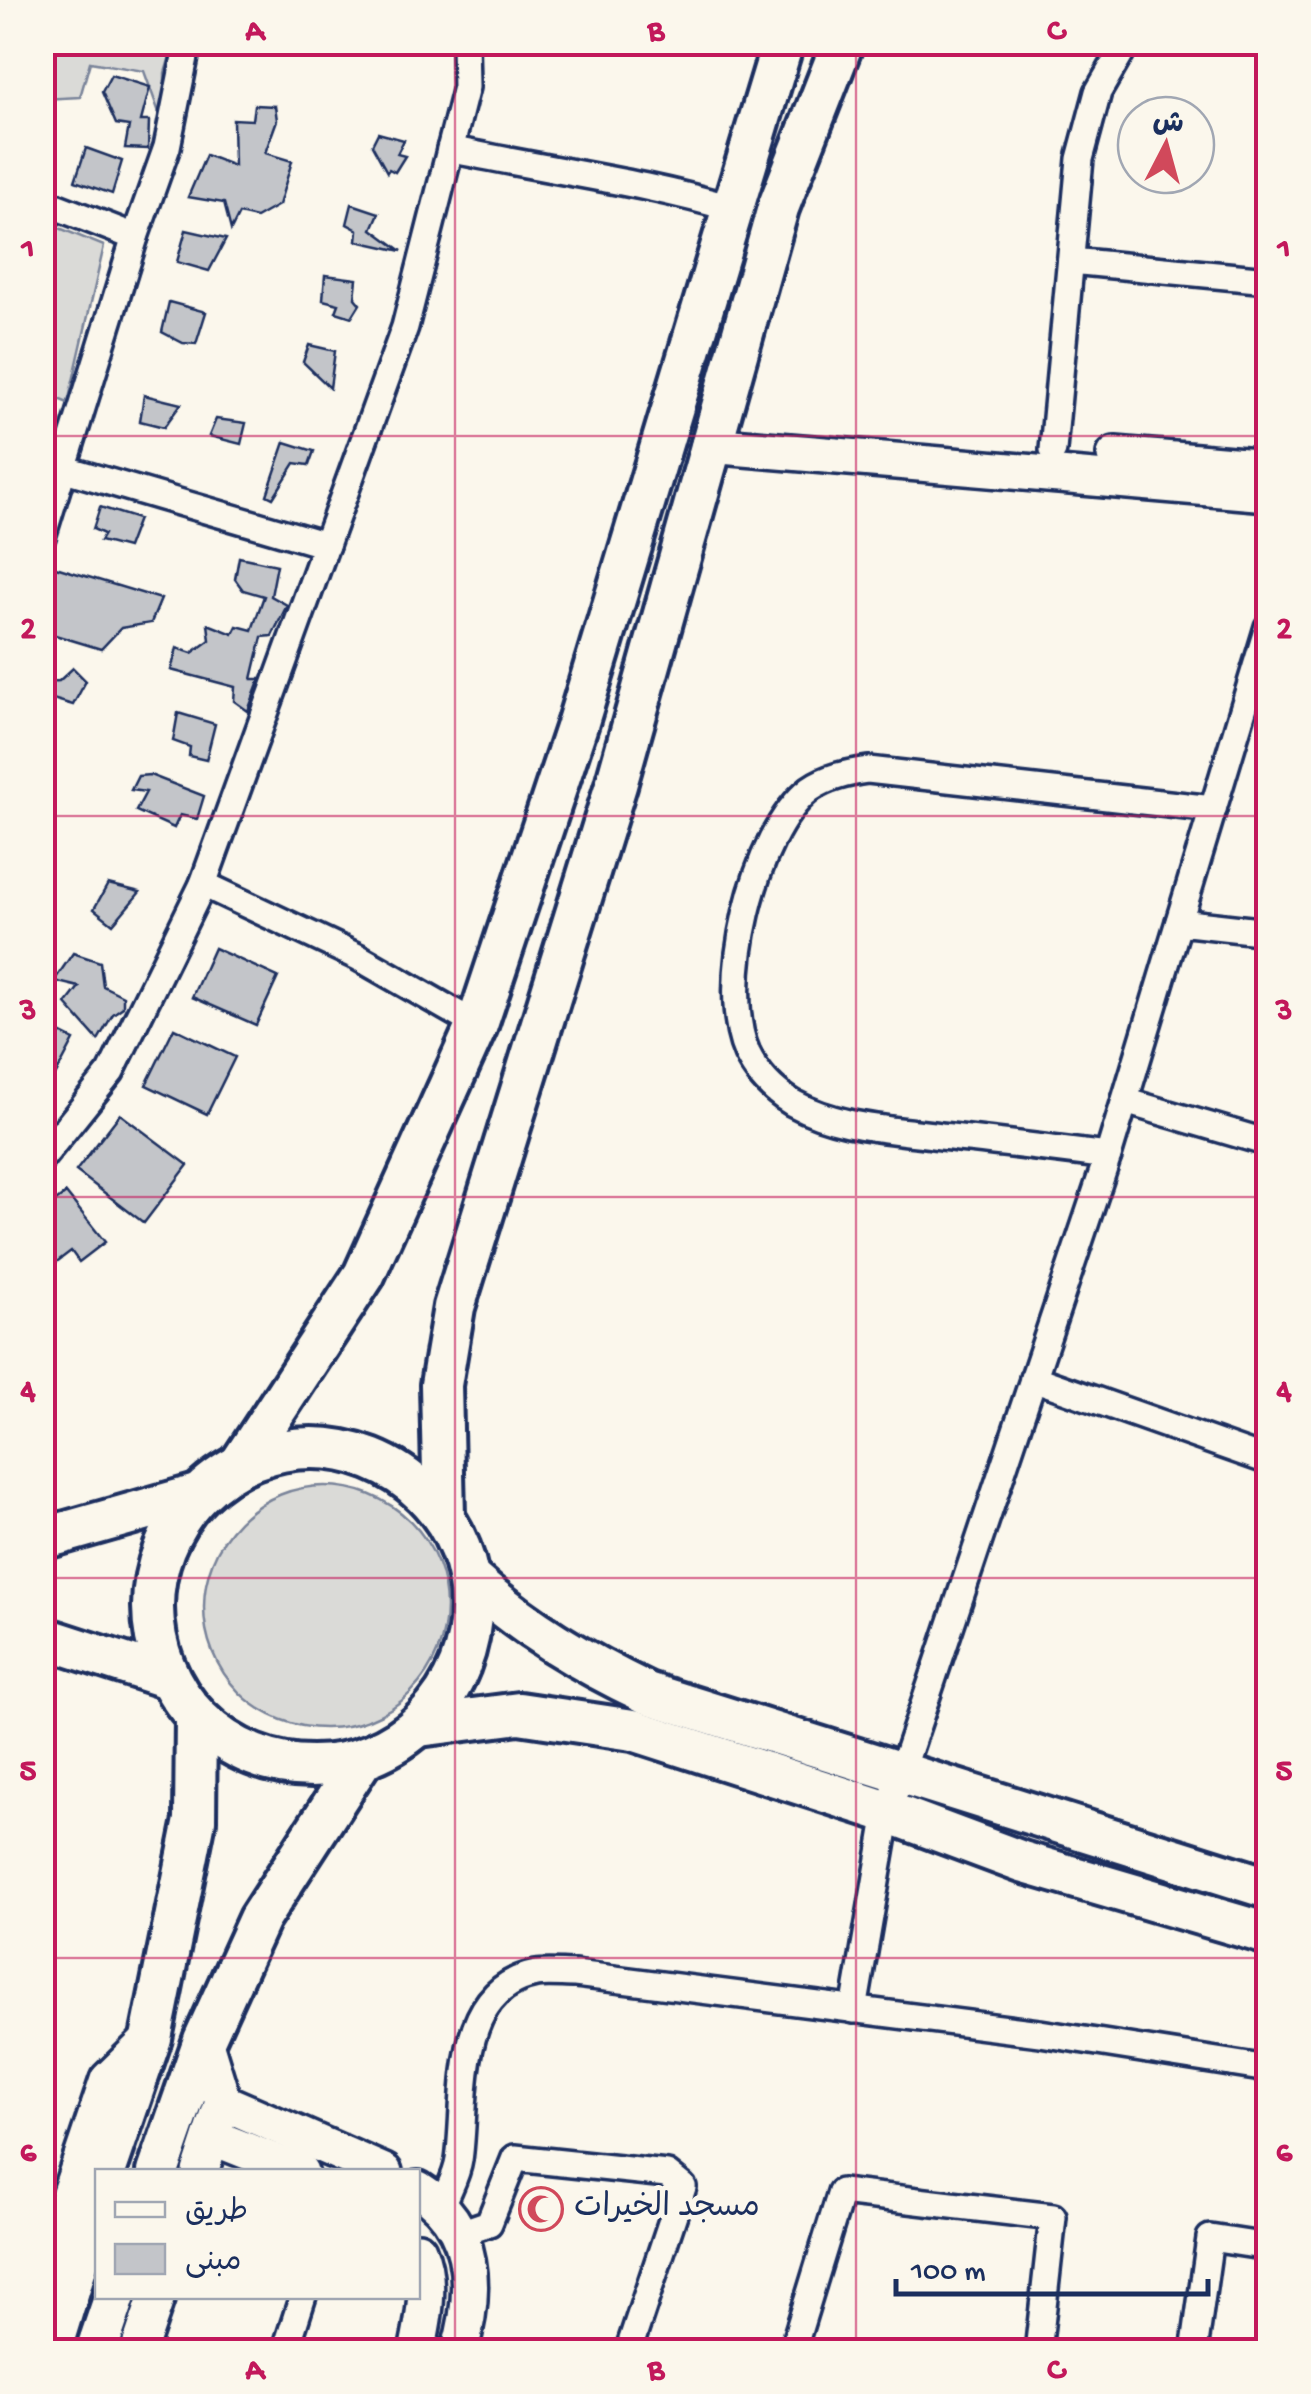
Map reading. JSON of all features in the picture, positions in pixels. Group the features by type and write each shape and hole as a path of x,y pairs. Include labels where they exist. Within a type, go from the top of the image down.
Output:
{"main road":[{"path":"241,1463 364,1275 477,1025 578,722 783,42"},
{"path":"444,1516 441,1385 454,1307 616,786 778,208 844,42"},
{"path":"299,1447 356,1453 394,1470 444,1516 462,1548 470,1579 469,1642 450,1688 419,1726 360,1760 287,1765 232,1746 196,1717 165,1677 154,1638 153,1582 172,1528 196,1495 241,1463 299,1447"},
{"path":"42,1539 196,1495"},
{"path":"470,1579 509,1614 582,1662 647,1693 1268,1888"},
{"path":"42,1637 165,1677"},
{"path":"419,1726 520,1713 634,1730 888,1812 1022,1862 1268,1934"},
{"path":"107,2169 151,2038 196,1820 196,1717"},
{"path":"159,2169 204,2040 259,1919 360,1760"},
{"path":"50,2352 95,2205"},
{"path":"96,2352 114,2299"}],"street":[{"path":"42,537 135,237 167,147 188,42"},
{"path":"42,1158 111,1072 204,884 405,327 466,87 465,42"},
{"path":"1054,450 1086,132 1098,92 1127,42"},
{"path":"450,149 543,169 654,185 734,209"},
{"path":"42,201 135,237"},
{"path":"1071,261 1268,280"},
{"path":"712,433 1054,450 1268,468"},
{"path":"712,433 1268,493"},
{"path":"65,469 326,545"},
{"path":"854,2010 888,1812 1108,1156 1268,628"},
{"path":"1108,1156 852,1125 790,1102 766,1082 748,1054 739,1026 742,935 754,890 770,844 789,811 812,788 868,770 1213,810"},
{"path":"204,884 358,957 477,1025"},
{"path":"1179,922 1268,932"},
{"path":"1125,1101 1268,1143"},
{"path":"1034,1378 1268,1461"},
{"path":"439,2209 458,2164 463,2082 476,2022 503,1990 534,1974 575,1974 854,2010 1268,2069"},
{"path":"42,2276 108,2080 151,2038"},
{"path":"201,2169 223,2102 204,2040"},
{"path":"223,2102 377,2169"},
{"path":"212,2137 292,2169"},
{"path":"439,2209 488,2223 515,2158 667,2174 684,2186 628,2352"},
{"path":"792,2352 841,2192 1053,2217 1038,2352"},
{"path":"439,2209 471,2268 469,2318 459,2352"},
{"path":"1194,2352 1210,2238 1268,2248"},
{"path":"416,2352 424,2300 425,2265 420,2254"},
{"path":"138,2352 156,2299"},
{"path":"285,2352 301,2299"}],"shaded area":[{"path":"43,43 174,43 165,73 165,129 144,71 90,62 80,97 43,99"},
{"path":"42,221 104,246 68,403 43,393"},
{"path":"325,1486 371,1495 411,1521 437,1561 446,1607 437,1653 411,1693 371,1719 325,1728 279,1719 239,1693 213,1653 204,1607 213,1561 239,1521 279,1495"}],"building":[{"path":"111,75 150,87 141,121 149,121 148,149 125,148 129,126 116,124 102,92"},
{"path":"254,105 275,106 277,120 265,153 292,161 279,205 256,218 239,214 231,230 224,203 188,197 206,155 234,166 233,119 252,120"},
{"path":"378,133 404,140 397,154 405,156 395,172 387,172 372,145"},
{"path":"86,148 122,161 112,194 75,181"},
{"path":"352,204 379,213 372,229 402,251 357,241 358,230 347,224"},
{"path":"186,230 226,239 209,271 177,262"},
{"path":"325,275 357,279 355,298 360,304 352,317 336,312 339,304 323,300"},
{"path":"169,302 206,312 196,344 183,343 162,332"},
{"path":"309,345 335,351 330,388 303,362"},
{"path":"144,395 181,404 164,427 140,421"},
{"path":"216,419 246,423 241,444 209,436"},
{"path":"285,442 314,451 309,465 295,463 273,498 267,495"},
{"path":"100,507 138,519 127,548 100,541 104,534 93,529"},
{"path":"239,557 277,565 271,596 287,605 272,636 262,637 252,679 260,679 248,711 234,701 235,687 171,670 177,648 192,653 210,640 208,624 233,634 237,626 252,630 264,596 243,590 235,579"},
{"path":"49,565 161,599 151,623 121,628 101,649 42,631"},
{"path":"73,668 86,681 73,705 42,696 47,682 59,681"},
{"path":"178,713 215,724 206,760 189,756 190,747 173,741"},
{"path":"150,775 204,796 197,819 180,815 174,828 136,811 146,792 131,790 138,776"},
{"path":"108,884 140,892 113,924 94,909"},
{"path":"214,948 278,977 256,1025 192,997"},
{"path":"73,953 100,962 103,986 123,996 123,1007 113,1014 98,1040 66,1004 79,987 54,981"},
{"path":"42,1024 74,1040 56,1074 42,1067"},
{"path":"174,1028 235,1057 207,1114 146,1085"},
{"path":"120,1114 188,1165 144,1223 76,1171"},
{"path":"66,1193 105,1242 79,1262 71,1251 42,1273 42,1212"}],"place":[{"name":"مسجد الخيرات","path":"541,2209"}]}
